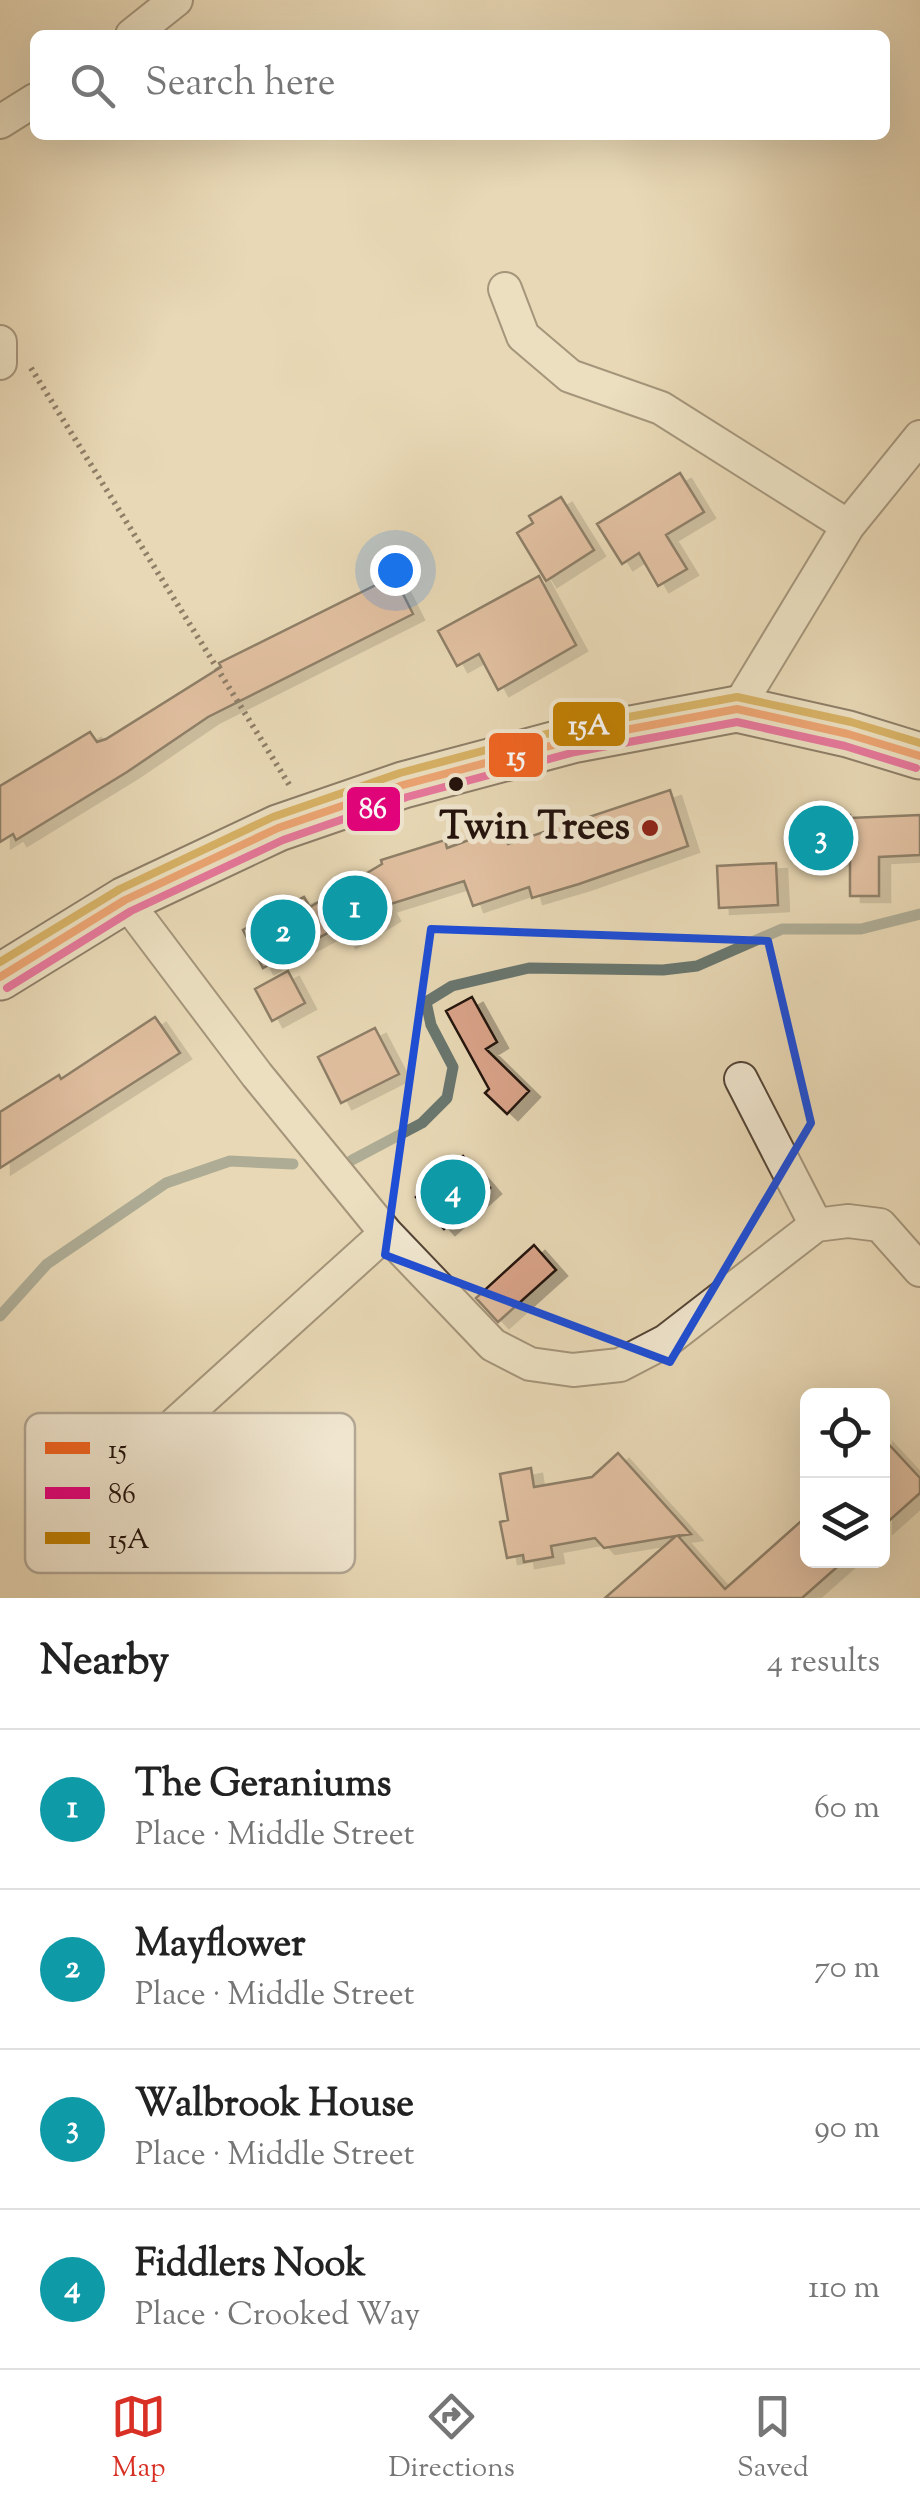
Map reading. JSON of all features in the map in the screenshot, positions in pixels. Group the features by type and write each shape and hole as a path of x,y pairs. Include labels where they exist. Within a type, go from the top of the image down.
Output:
{"street":[{"path":"138,30 176,0"},
{"path":"0,122 30,103"},
{"path":"506,288 523,336 570,376 660,408 848,526"},
{"path":"737,708 848,526 920,437"},
{"path":"0,977 124,900 278,828 403,785 572,740 737,708 848,734 920,756"},
{"path":"124,900 257,1075 386,1232 493,1345 530,1364 573,1370 620,1365 666,1341 816,1225 848,1221 880,1225 920,1270"},
{"path":"741,1080 816,1225"},
{"path":"187,1413 386,1232"}],"path":[{"path":"6,358 34,368 309,817"}],"highlighted area":[{"path":"431,929 768,941 811,1123 670,1362 385,1255"}],"building":[{"path":"680,473 704,512 666,535 687,569 658,586 639,553 622,564 597,524"},
{"path":"561,497 594,550 546,581 517,533 533,523 529,516"},
{"path":"394,576 413,614 208,717 16,840 13,834 0,842 0,786 90,732 97,742 106,739 221,667 219,663"},
{"path":"539,576 576,645 498,690 479,654 457,666 438,631"},
{"path":"670,790 688,846 579,884 532,898 529,887 473,906 464,881 384,906 389,915 345,942 337,928 263,968 243,930 304,897 310,907 382,864 381,860 445,840 447,848 502,828 508,844"},
{"path":"920,815 920,855 879,857 879,896 850,896 850,859 792,860 791,818"},
{"path":"776,863 778,905 719,908 717,866"},
{"path":"288,971 305,1003 272,1021 255,989"},
{"path":"472,997 497,1042 486,1049 529,1091 507,1114 485,1093 489,1089 446,1011"},
{"path":"155,1017 180,1053 0,1168 0,1112 59,1075 61,1079"},
{"path":"375,1028 399,1074 341,1103 318,1057"},
{"path":"463,1156 490,1188 444,1229 416,1197"},
{"path":"534,1245 556,1270 498,1322 476,1298"},
{"path":"890,1446 920,1478 920,1493 890,1520"},
{"path":"618,1453 691,1534 678,1536 725,1589 800,1522 800,1568 836,1568 802,1598 605,1598 676,1536 604,1548 595,1538 551,1546 553,1557 524,1562 523,1555 507,1558 500,1522 508,1520 500,1474 531,1468 534,1487 592,1477"}],"waterway":[{"path":"352,1160 422,1123 447,1098 453,1067 431,1025 426,1002 452,986 529,968 663,970 697,966 782,929 861,929 920,914"},
{"path":"0,1316 47,1264 166,1183 230,1161 293,1164"}],"transit line":[{"name":"15A","path":"0,962 120,889 273,817 400,773 569,728 737,697 851,722 920,743"},
{"name":"15","path":"0,977 125,900 278,828 403,785 572,740 737,709 848,734 920,756"},
{"name":"86","path":"7,988 131,911 283,840 407,797 575,752 737,722 845,746 916,768"}],"place":[{"name":"Twin Trees","path":"650,828"},
{"name":"Walbrook House","path":"821,838"},
{"name":"The Geraniums","path":"355,908"},
{"name":"Mayflower","path":"283,932"},
{"name":"Fiddlers Nook","path":"453,1192"}]}
